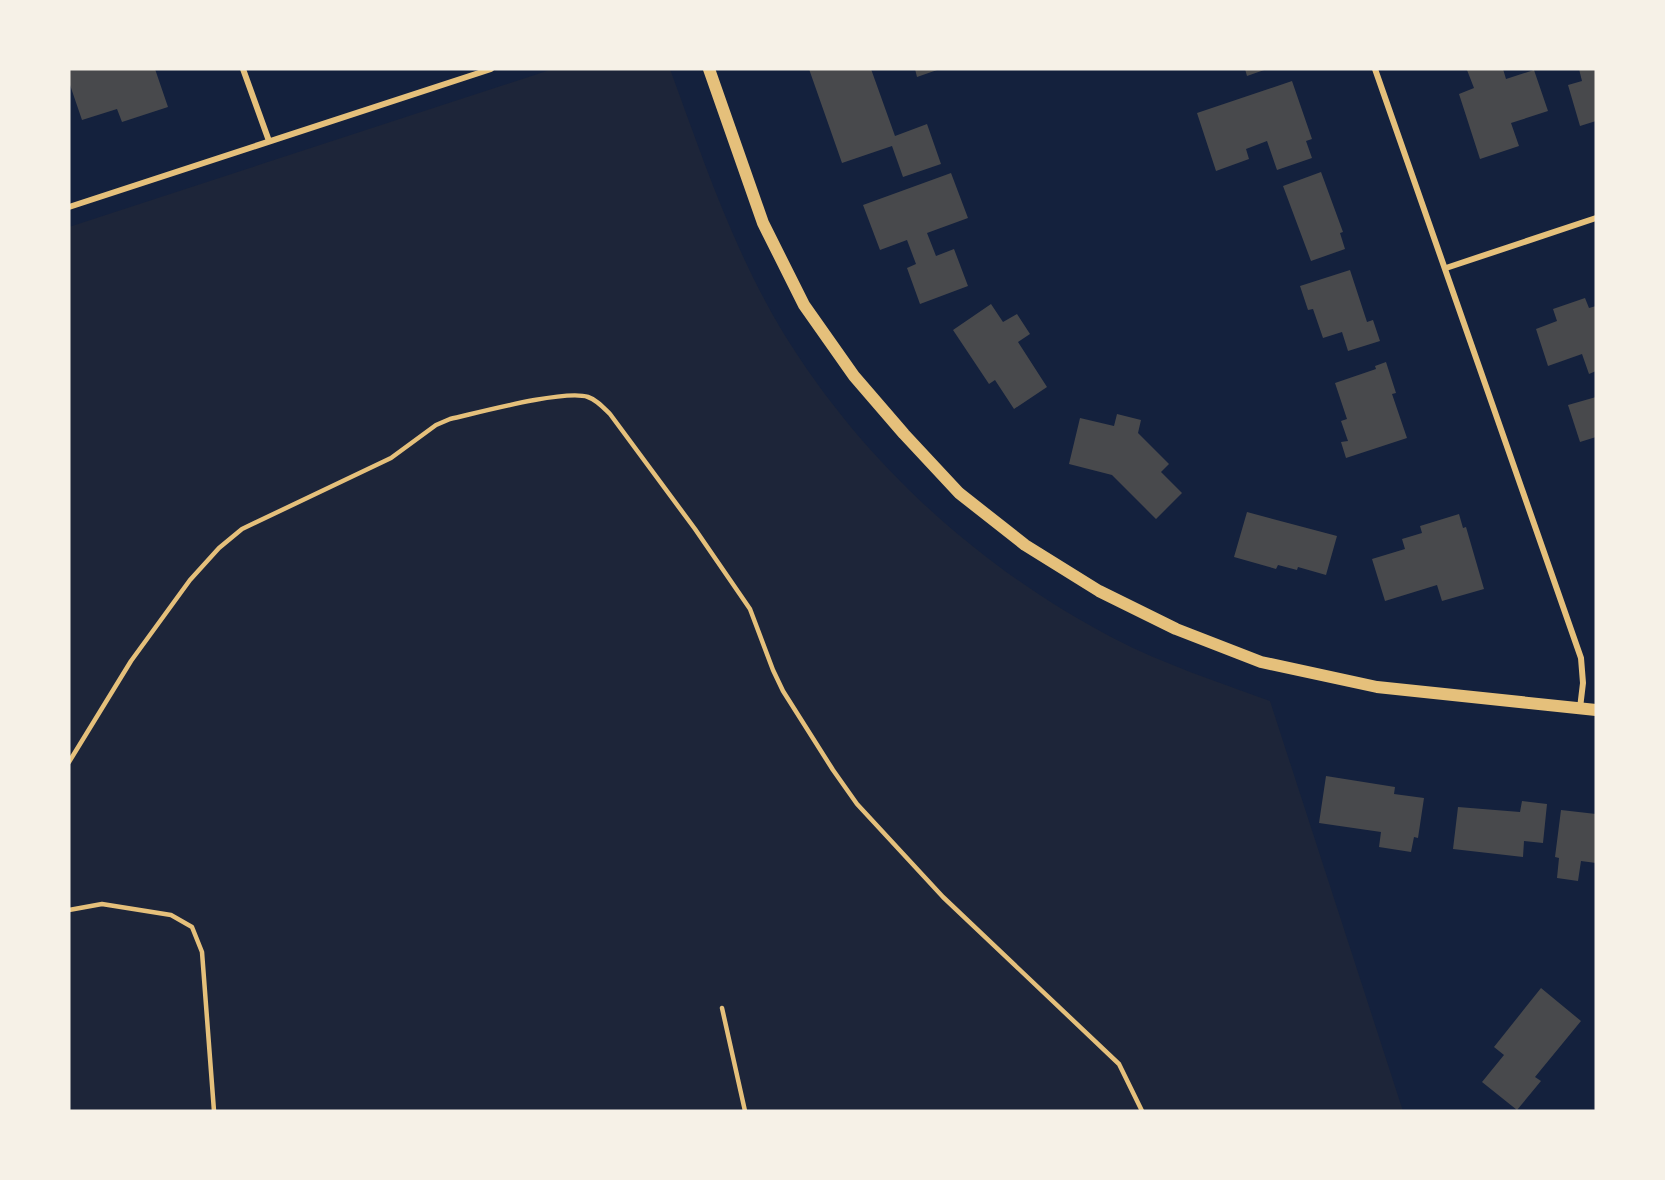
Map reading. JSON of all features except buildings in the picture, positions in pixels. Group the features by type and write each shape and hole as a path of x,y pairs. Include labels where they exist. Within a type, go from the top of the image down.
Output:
{"main road":[{"path":"709,69 763,223 804,305 854,376 904,434 959,493 1025,545 1109,596 1176,629 1261,662 1377,687 1596,710"}],"street":[{"path":"243,69 269,141"},
{"path":"69,207 490,69"},
{"path":"1375,69 1581,658 1583,683 1580,708"},
{"path":"1446,268 1596,218"}],"lane":[{"path":"69,762 131,661 190,580 219,548 242,529 381,463 436,425 450,419 574,394 587,396 599,402 610,414 742,597 757,626 783,691 857,804 943,897 1119,1064 1142,1111"},
{"path":"69,910 102,904 171,915 192,927 202,952 214,1111"},
{"path":"722,1008 745,1111"}],"shaded area":[{"path":"553,69 670,69 707,171 735,238 766,303 784,334 815,381 850,426 887,468 928,508 1016,579 1113,638 1171,664 1270,701 1403,1111 69,1111 69,227"}]}
